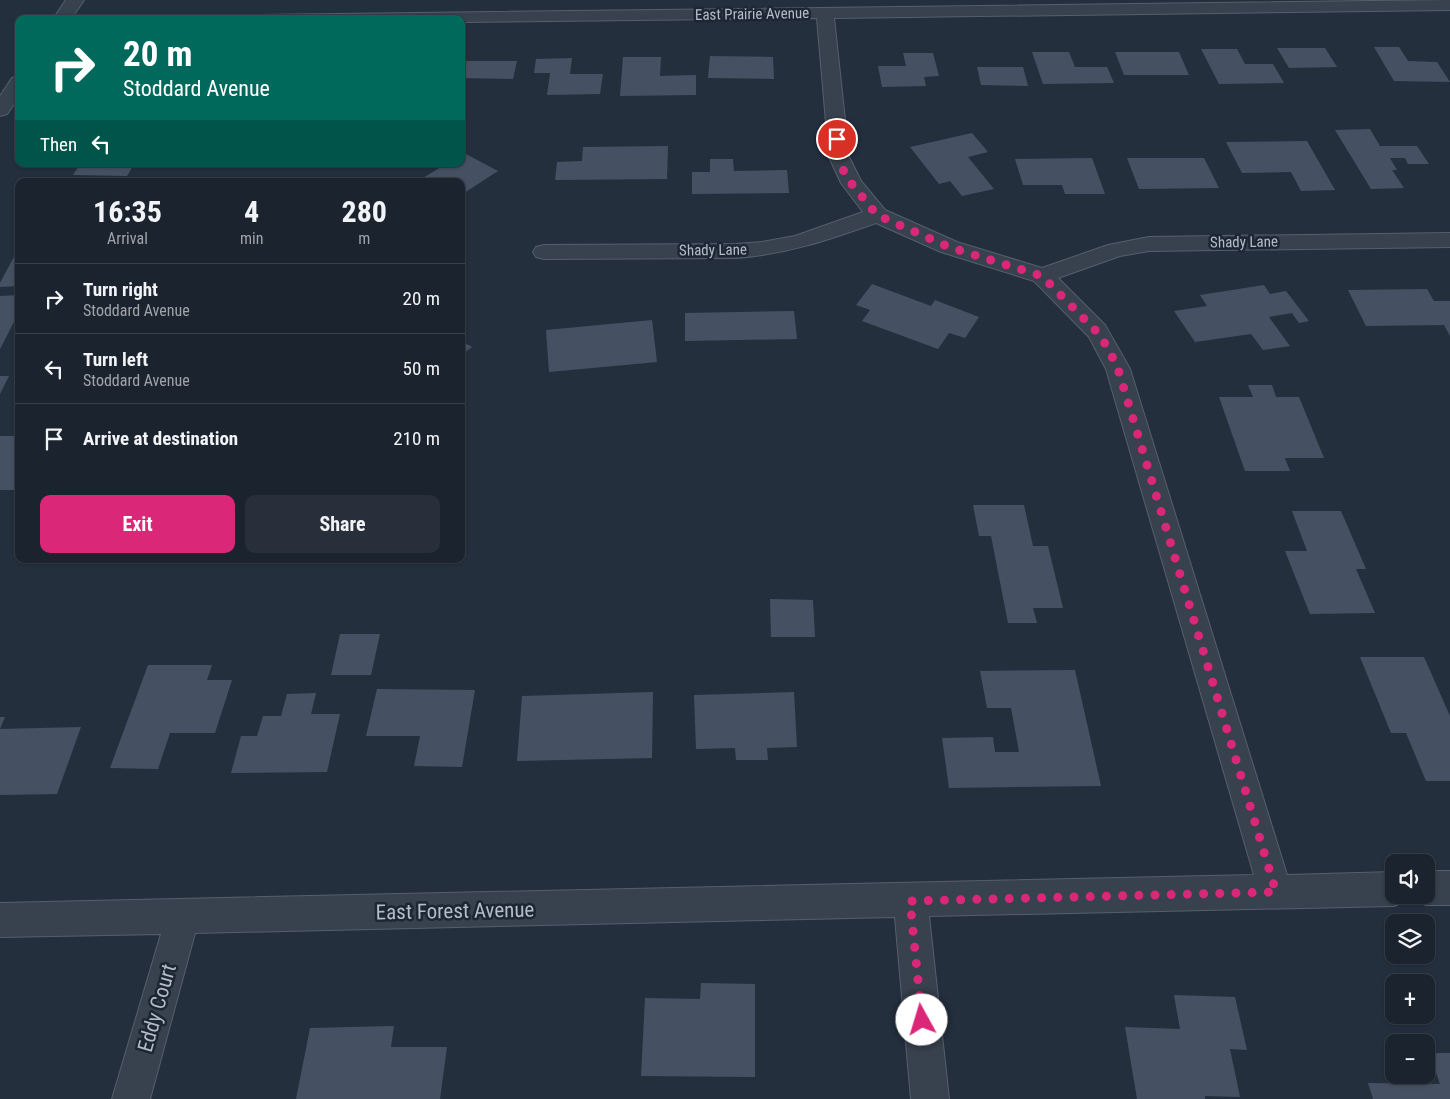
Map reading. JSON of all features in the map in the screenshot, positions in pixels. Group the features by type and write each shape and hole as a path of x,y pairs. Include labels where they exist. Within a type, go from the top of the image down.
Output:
{"street":[{"path":"65,15 74,0"},
{"name":"East Prairie Avenue","path":"465,17 1450,5"},
{"path":"824,13 839,157 851,183 877,215 949,247 1042,276 1097,332 1108,348 1118,369 1276,892 1385,889"},
{"path":"0,110 15,88"},
{"name":"Shady Lane","path":"544,252 762,249 799,242 877,215"},
{"name":"Shady Lane","path":"1042,276 1116,250 1149,244 1450,240"},
{"path":"1435,888 1450,888"},
{"name":"East Forest Avenue","path":"0,920 1276,892"},
{"path":"910,901 930,1099"},
{"name":"Eddy Court","path":"131,1099 183,916"}],"building":[{"path":"1374,47 1399,47 1408,61 1437,62 1450,82 1394,81"},
{"path":"1277,48 1325,48 1337,67 1289,68"},
{"path":"1201,49 1237,49 1245,64 1273,64 1284,83 1219,84"},
{"path":"1032,52 1069,52 1075,67 1107,67 1114,83 1043,84"},
{"path":"1115,52 1179,52 1189,75 1124,75"},
{"path":"903,53 933,53 939,76 924,77 926,86 882,87 878,66 906,66"},
{"path":"710,56 773,57 774,79 708,78"},
{"path":"623,57 661,57 660,76 696,75 696,95 620,96"},
{"path":"572,58 570,74 603,74 600,94 547,95 550,73 534,73 536,59"},
{"path":"465,61 517,61 513,79 465,78"},
{"path":"977,67 1023,67 1028,86 981,85"},
{"path":"1370,129 1380,146 1417,146 1429,164 1408,164 1405,158 1390,158 1397,170 1392,170 1404,188 1371,189 1335,130"},
{"path":"972,133 988,152 968,157 994,189 962,196 950,181 939,184 910,147"},
{"path":"1307,141 1335,190 1301,191 1291,172 1242,173 1226,142"},
{"path":"668,146 667,179 555,180 557,162 582,161 583,147"},
{"path":"465,154 498,171 465,192 465,178 423,178 441,167 465,167"},
{"path":"1092,158 1105,194 1065,194 1062,185 1023,185 1015,159"},
{"path":"1127,158 1204,158 1219,188 1139,189"},
{"path":"710,159 733,159 734,171 787,170 789,193 692,194 692,172 710,172"},
{"path":"78,167 132,167 127,176 73,175"},
{"path":"15,255 15,286 0,287 0,283"},
{"path":"872,284 931,306 935,300 979,317 965,338 949,333 938,349 862,321 870,310 856,305"},
{"path":"1264,285 1270,294 1286,291 1309,321 1299,323 1292,313 1269,317 1290,346 1263,350 1251,334 1195,342 1174,311 1207,306 1200,295"},
{"path":"1427,289 1434,301 1450,301 1450,336 1444,325 1366,326 1348,290"},
{"path":"15,295 15,322 0,349 0,296"},
{"path":"794,311 797,339 685,341 685,313"},
{"path":"652,320 657,362 549,372 546,330"},
{"path":"465,343 472,347 465,352"},
{"path":"0,376 9,376 0,394"},
{"path":"1248,385 1272,385 1276,397 1299,397 1324,458 1285,458 1290,471 1245,471 1219,397 1253,397"},
{"path":"0,436 15,436 15,490 0,490"},
{"path":"973,505 1024,505 1033,546 1048,546 1063,608 1033,608 1037,623 1008,623 991,536 979,536"},
{"path":"1292,511 1341,511 1366,569 1356,569 1375,613 1310,614 1285,551 1307,551"},
{"path":"770,599 813,600 815,637 771,637"},
{"path":"340,634 380,634 371,675 331,675"},
{"path":"1360,657 1424,657 1450,716 1450,781 1426,781 1406,733 1391,733"},
{"path":"148,665 212,665 207,680 232,680 215,733 170,733 158,769 110,768"},
{"path":"1075,670 1101,786 949,788 942,738 993,737 995,752 1019,752 1011,708 987,708 980,671"},
{"path":"377,689 475,690 462,767 414,766 420,736 366,736"},
{"path":"653,692 652,758 517,761 522,696"},
{"path":"794,692 797,747 767,748 768,760 736,760 735,748 696,749 694,695"},
{"path":"316,693 311,714 340,714 327,772 231,773 241,736 257,736 263,716 281,716 287,694"},
{"path":"0,717 5,717 0,729"},
{"path":"81,727 57,794 0,795 0,729"},
{"path":"701,983 755,984 755,1077 641,1076 645,998 700,999"},
{"path":"1174,995 1235,997 1247,1050 1230,1049 1240,1097 1205,1096 1205,1099 1137,1099 1125,1027 1180,1029"},
{"path":"394,1026 391,1047 447,1047 440,1099 296,1099 310,1028"},
{"path":"1435,1053 1450,1053 1450,1099 1373,1099 1368,1083 1385,1084 1440,1084 1435,1070"}],"route":[{"path":"837,139 842,168 851,183 877,215 949,247 1042,276 1097,332 1108,348 1118,369 1276,892 910,901 922,1020"}]}
